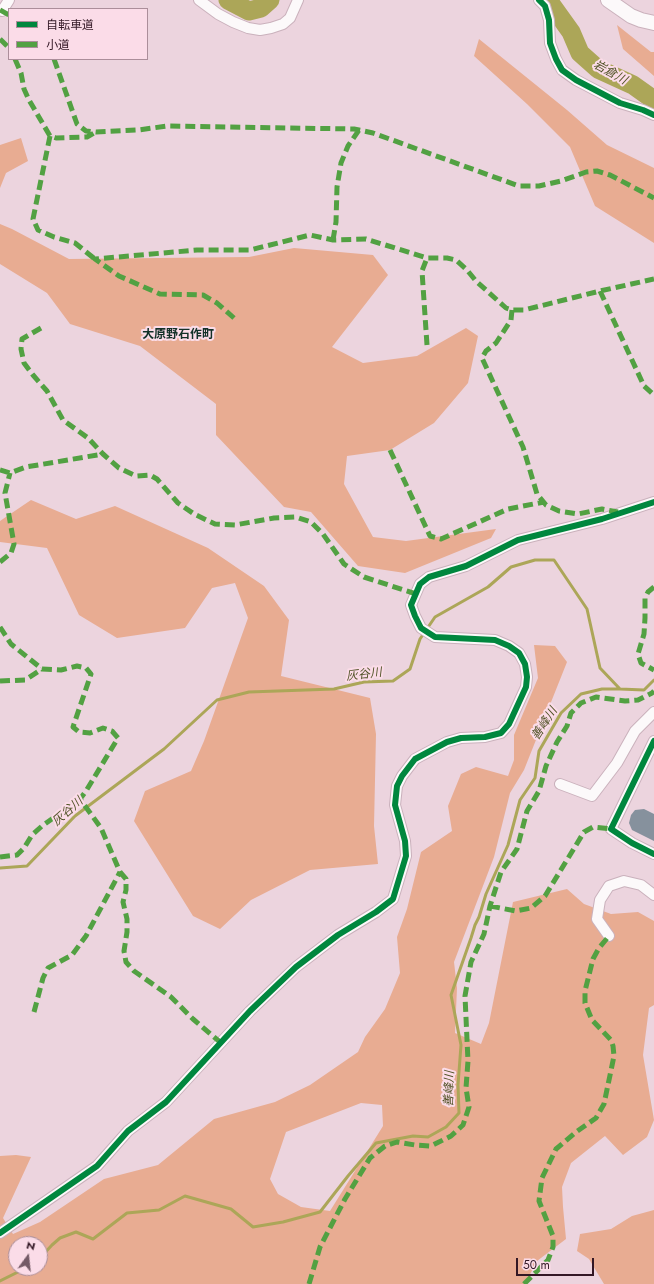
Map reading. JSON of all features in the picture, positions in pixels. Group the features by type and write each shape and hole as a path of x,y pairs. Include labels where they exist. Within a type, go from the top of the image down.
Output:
{"main road":[{"path":"608,0 631,16 654,23"}],"street":[{"path":"2,11 9,0"},
{"path":"199,0 218,14 233,22 248,28 260,30 283,24 290,18 298,0"},
{"path":"539,0 544,6 549,20 550,44 562,70 576,80 620,104 643,110 654,115"},
{"path":"0,1233 97,1166 128,1131 166,1102 250,1011 296,967 338,935 376,912 394,899 406,856 405,841 395,805 397,786 402,776 415,759 447,742 461,738 485,737 501,733 509,724 526,687 527,677 525,664 520,653 510,646 495,640 435,637 421,628 411,605 420,584 429,577 466,566 518,540 602,519 654,502"},
{"path":"560,784 592,796 617,763 634,731 654,712"},
{"path":"654,741 611,829 632,843 654,854"},
{"path":"609,936 597,919 600,900 609,886 624,881 641,885 654,895"}],"shaded area":[{"path":"617,25 651,52 654,52 654,76 623,49"},
{"path":"479,39 567,110 607,145 654,168 654,243 595,206 570,147 527,104 474,56"},
{"path":"21,138 28,161 6,173 0,188 0,145"},
{"path":"0,224 69,259 249,257 294,248 373,255 388,275 332,347 363,363 417,356 466,328 478,336 468,383 434,423 390,450 347,456 344,484 373,537 406,541 496,529 491,538 405,573 358,566 311,512 284,507 216,435 216,404 140,346 70,324 47,293 0,264"},
{"path":"31,500 76,519 115,506 208,548 264,586 289,620 281,676 370,698 376,734 374,826 378,864 310,870 251,900 220,929 193,916 134,821 145,791 191,771 204,741 248,618 235,583 212,588 185,628 117,638 79,615 47,548 0,542 0,521"},
{"path":"534,645 555,646 567,662 524,770 510,793 494,857 454,962 457,988 455,1033 481,1044 489,1023 513,902 567,889 584,904 611,914 638,912 654,921 654,1005 649,1008 643,1055 654,1120 647,1137 623,1155 605,1136 571,1163 562,1187 566,1239 537,1261 525,1284 0,1284 0,1156 16,1155 31,1157 3,1218 13,1234 40,1222 104,1179 158,1165 214,1119 275,1102 310,1085 358,1052 365,1037 385,1009 400,973 397,937 407,909 421,852 452,831 448,806 461,774 476,767 508,776 514,760 514,735 538,678","holes":["361,1103 382,1105 383,1126 330,1211 301,1207 278,1194 270,1179 286,1132"]},
{"path":"654,1210 654,1284 604,1284 589,1259 577,1251 580,1234 611,1229 632,1216"}],"building":[{"path":"644,809 654,814 654,841 632,830 629,823 631,815 635,810"}],"waterway":[{"name":"岩倉川","path":"228,0 249,11 261,8 270,0"},
{"name":"岩倉川","path":"548,0 571,32 580,53 598,69 633,85 654,100"},
{"name":"灰谷川","path":"0,868 27,866 75,816 164,749 217,700 249,692 334,689 364,682 393,681 410,669 420,639 435,617 488,587 511,567 535,560 554,560 587,609 600,668 620,689 644,690 654,680"},
{"name":"善峰川","path":"48,1249 60,1238 76,1232 93,1239 127,1213 159,1210 185,1196 231,1209 253,1227 283,1222 320,1212 376,1143 413,1136 428,1137 446,1127 459,1113 458,1085 461,1045 451,995 486,894 508,845 520,800 535,778 539,751 561,713 581,694 602,689 620,689"},
{"name":"善峰川","path":"0,1281 10,1276"}],"marked path":[{"path":"0,10 8,14"},
{"path":"0,39 8,47"},
{"path":"15,60 21,73 24,89 29,100 50,136 56,138 87,137 96,132"},
{"path":"54,60 77,124 86,131 138,130 167,126 354,129 373,133 519,186 539,186 561,181 586,172 597,171 610,175 654,198"},
{"path":"333,240 336,222 337,187 341,163 348,146 359,130"},
{"path":"50,136 33,219 38,230 54,237 75,243 95,259"},
{"path":"234,318 217,303 203,295 160,294 119,276 95,259 197,250 250,250 310,235 333,240 366,239 427,258 447,258 456,260 476,281 506,308 512,310 524,310 654,279"},
{"path":"427,258 422,271 427,345"},
{"path":"600,291 644,386 654,395"},
{"path":"512,310 511,320 496,343 486,351 482,358 523,447 537,494 546,505 559,511 578,514 602,509 618,512"},
{"path":"41,328 22,339 21,349 24,363 47,391 63,420 88,438 119,468 136,476 150,475 157,479 178,503 194,514 215,524 235,525 274,518 296,517 311,522 323,534 344,564 364,577 416,594"},
{"path":"390,450 430,536 441,539 508,509 544,502"},
{"path":"0,470 10,473 26,467 103,454"},
{"path":"0,562 11,553 14,544 5,493 10,473"},
{"path":"654,587 648,592 645,598 644,634 638,654 641,663 654,670"},
{"path":"0,627 11,644 42,669 61,670 77,666 86,668 91,674 73,727 79,732 90,733 103,728 112,731 118,738 80,799 101,828 120,872 126,879 126,890 123,902 127,919 127,932 124,951 126,962 134,971 171,997 193,1019 220,1042"},
{"path":"0,681 25,680 42,669"},
{"path":"309,1284 320,1247 345,1199 370,1158 385,1146 397,1142 431,1146 451,1136 463,1125 469,1107 466,1088 468,1061 465,996 471,962 484,934 490,906 501,872 517,849 527,811 539,791 546,766 557,742 567,726 571,713 581,703 596,697 625,701 638,700 654,691"},
{"path":"0,857 17,855 24,848 32,835 42,826 80,799"},
{"path":"490,906 516,911 531,908 545,896 584,832 593,827 611,829"},
{"path":"34,1012 43,978 48,968 72,955 86,936 120,872"},
{"path":"524,1284 548,1260 553,1247 553,1236 539,1201 542,1178 556,1149 596,1118 604,1104 614,1056 613,1046 611,1040 592,1020 585,1003 585,991 593,959 599,948 609,936"}],"cycle path":[{"path":"539,0 545,6 549,20 550,43 562,70 576,80 620,103 654,115"},
{"path":"0,1233 97,1166 128,1131 166,1102 250,1011 296,967 338,935 376,912 393,899 406,856 405,841 395,805 397,786 402,776 415,759 447,742 461,738 485,737 501,733 509,724 526,687 527,677 525,664 519,653 509,646 495,640 435,637 421,628 411,605 420,584 429,577 466,566 518,540 602,519 654,502"},
{"path":"654,741 611,829 632,843 654,854"}],"district":[{"name":"大原野石作町","path":"178,335"}]}
